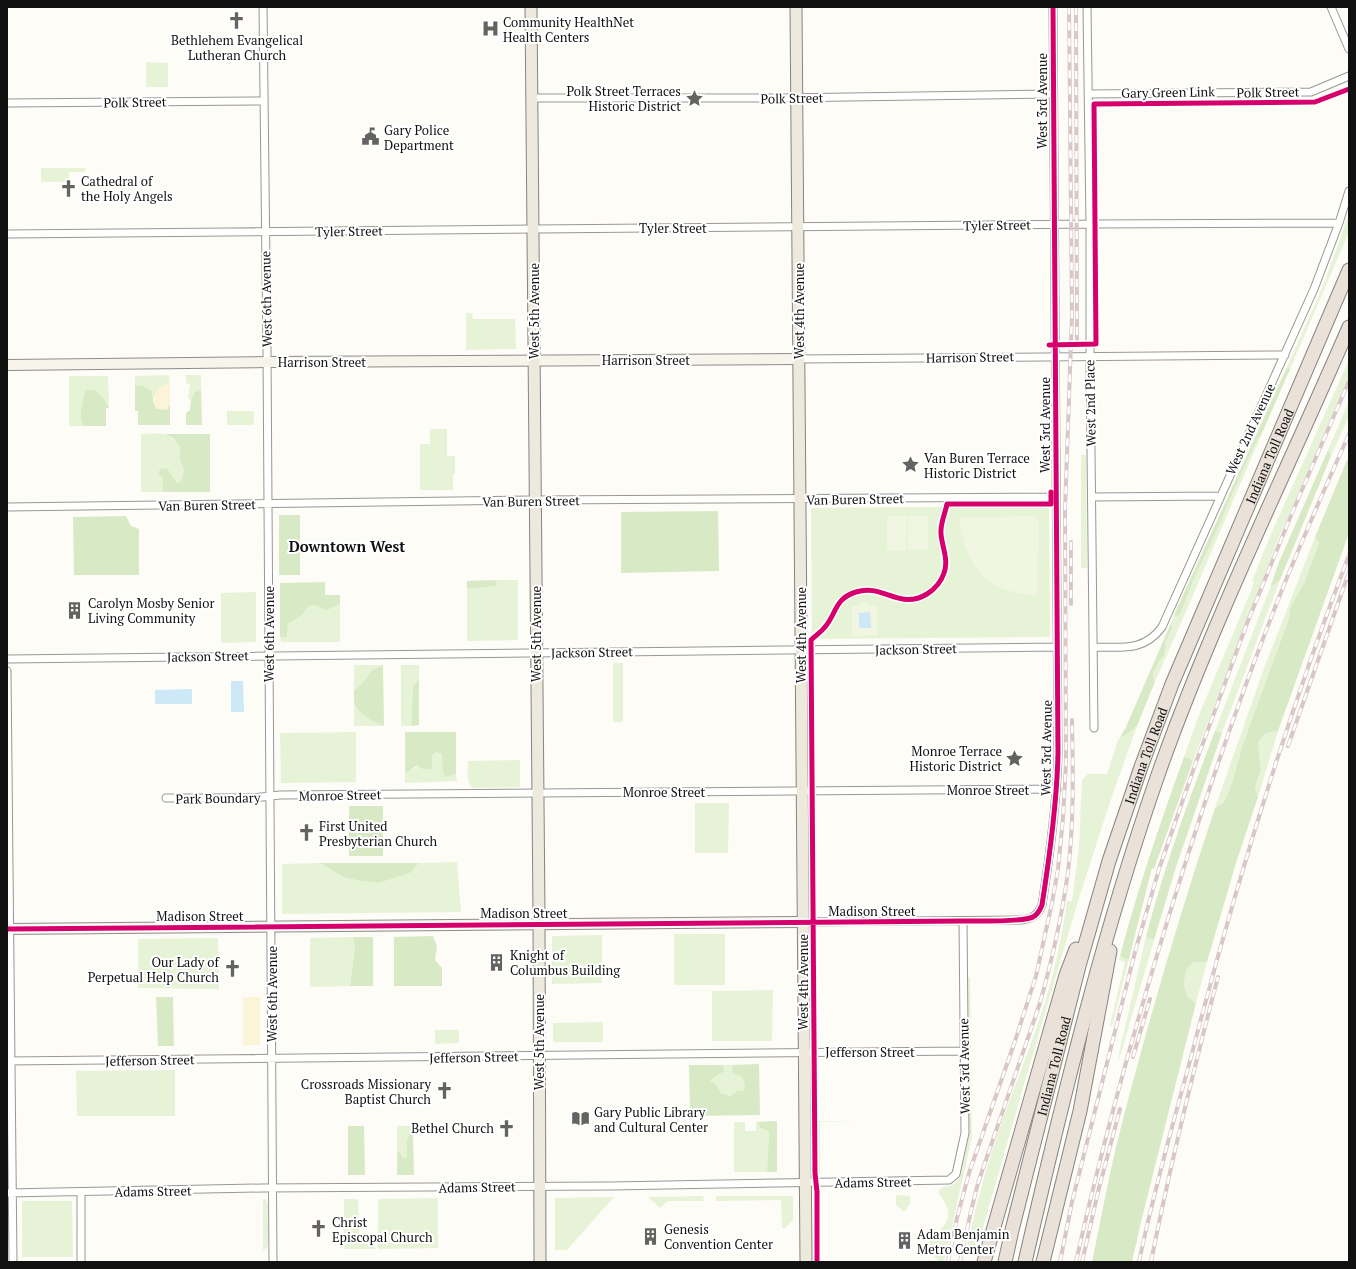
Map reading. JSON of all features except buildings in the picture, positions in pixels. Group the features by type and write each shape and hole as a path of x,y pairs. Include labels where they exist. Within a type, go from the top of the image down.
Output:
{"highway":[{"name":"Indiana Toll Road","path":"1005,1262 1079,966 1109,861 1141,767 1172,684 1349,270"},
{"name":"Indiana Toll Road","path":"1025,1262 1096,974 1121,885 1159,772 1189,691 1217,624 1349,328"},
{"path":"984,1262 1066,975 1109,861"},
{"path":"1043,1262 1080,1111 1103,991 1121,885"}],"main road":[{"name":"West 5th Avenue","path":"531,7 540,1262"},
{"name":"West 4th Avenue","path":"796,7 806,1262"}],"street":[{"name":"West 6th Avenue","path":"263,7 274,1262"},
{"name":"West 3rd Avenue","path":"1038,912 1042,905 1050,854 1057,790 1058,723 1053,7"},
{"name":"West 2nd Place","path":"1087,7 1094,728"},
{"path":"1331,7 1349,50"},
{"name":"Polk Street","path":"1088,94 1311,92 1349,76"},
{"name":"Polk Street","path":"532,98 797,98 1053,94"},
{"name":"Polk Street","path":"7,103 264,100"},
{"name":"West 2nd Avenue","path":"1093,647 1138,646 1154,637 1162,627 1314,289 1339,223 1349,191"},
{"name":"Tyler Street","path":"7,234 1054,224 1339,223"},
{"name":"Harrison Street","path":"7,365 1285,355"},
{"path":"1092,497 1220,496"},
{"name":"Van Buren Street","path":"7,507 535,500 800,500 1056,497"},
{"name":"Jackson Street","path":"7,659 1057,647"},
{"path":"7,671 10,1193 13,1262"},
{"name":"Monroe Street","path":"270,796 1057,790"},
{"name":"Park Boundary","path":"166,798 253,798 270,796"},
{"name":"Madison Street","path":"9,929 963,921 1028,919 1033,917 1038,912"},
{"name":"West 3rd Avenue","path":"947,1180 952,1179 956,1174 964,1133 963,921"},
{"name":"Jefferson Street","path":"9,1061 964,1051"},
{"name":"Adams Street","path":"10,1193 273,1188 805,1183 947,1180"},
{"path":"81,1192 82,1262"}],"green space":[{"path":"146,62 168,63 168,87 146,87"},
{"path":"41,168 85,168 85,172 69,172 69,182 41,182"},
{"path":"1349,214 1349,232 1290,369 1287,367 1323,286"},
{"path":"466,313 472,313 473,319 515,319 516,349 466,350"},
{"path":"1349,360 1349,376 1279,537 1193,761 1184,757 1198,717 1251,591 1254,582 1252,581 1271,534"},
{"path":"1287,367 1290,369 1263,431 1245,465 1210,546 1196,574 1180,615 1174,615"},
{"path":"169,375 170,383 159,389 154,399 152,391 144,386 135,385 135,376"},
{"path":"186,375 201,375 201,390 195,392 191,401 188,397 190,384 186,383"},
{"path":"69,376 108,376 109,408 104,399 85,390 81,413 83,426 69,426"},
{"path":"135,385 144,386 152,391 154,405 168,407 170,404 170,425 138,425 138,411 135,411"},
{"path":"85,390 95,390 104,399 109,408 106,408 106,426 83,426 81,413"},
{"path":"201,390 202,425 186,425 186,413 190,410 191,401 195,392"},
{"path":"1349,401 1349,416 1331,456 1328,450"},
{"path":"227,411 254,411 254,425 227,425"},
{"path":"430,429 447,429 447,456 455,456 453,490 420,490 420,444 430,444"},
{"path":"1263,431 1154,684 1153,673 1164,656 1166,641 1172,629 1171,623 1174,615 1180,615 1196,574 1210,546 1245,465"},
{"path":"141,434 163,434 172,438 176,442 180,447 179,457 184,470 182,481 177,483 172,475 163,479 163,492 141,492"},
{"path":"165,434 210,434 210,492 163,492 163,479 158,472 161,469 167,468 177,483 182,481 184,470 179,457 180,447 173,438"},
{"path":"1328,450 1331,456 1280,580 1274,585 1271,585 1279,562"},
{"path":"1081,455 1086,455 1087,568 1081,568"},
{"path":"1347,460 1349,460 1349,533 1278,731 1266,733 1258,742 1261,770 1255,787 1258,797 1236,863 1207,962 1194,962 1186,969 1184,984 1187,996 1196,1003 1132,1262 1092,1262 1113,1161 1127,1104 1162,976 1201,850 1215,808 1224,802 1231,786 1243,744 1289,618 1290,608 1305,581 1319,543 1315,537"},
{"path":"1049,506 1050,637 812,639 811,508"},
{"path":"718,511 719,571 621,573 621,512"},
{"path":"279,515 300,515 300,575 279,575"},
{"path":"126,516 131,526 139,529 139,575 74,575 73,517"},
{"path":"887,516 907,516 906,551 887,550"},
{"path":"908,516 928,516 928,550 908,550"},
{"path":"1034,516 1039,521 1037,595 1019,593 1004,589 991,583 981,574 973,563 962,535 959,518"},
{"path":"1315,537 1319,543 1305,581 1290,608 1289,618 1243,744 1231,786 1224,802 1215,808 1263,671"},
{"path":"497,580 518,580 518,640 467,641 467,589 496,586"},
{"path":"497,580 496,586 467,589 467,581"},
{"path":"1280,580 1222,733 1215,731 1271,585 1274,585"},
{"path":"325,582 325,595 340,595 340,604 326,611 317,606 308,606 302,615 288,624 287,637 280,637 280,583"},
{"path":"256,592 256,642 221,643 221,593"},
{"path":"861,602 869,602 869,606 877,606 878,635 852,636 852,606 861,606"},
{"path":"340,604 340,642 281,642 280,637 287,637 288,624 308,606 320,606 327,611"},
{"path":"1171,623 1172,629 1166,641 1164,656 1153,673 1154,684 1137,726 1125,736 1121,736 1126,727"},
{"path":"613,663 623,663 623,722 613,722"},
{"path":"354,665 383,665 372,670 366,679 354,691"},
{"path":"383,665 384,726 370,720 362,714 358,710 354,701 354,691 366,679 372,670"},
{"path":"401,665 419,665 419,679 413,686 411,726 401,726"},
{"path":"419,679 419,725 411,726 413,686"},
{"path":"354,701 359,710 366,717 384,726 354,726"},
{"path":"1137,726 1111,799 1078,901 976,1252 966,1250 994,1145 1045,1002 1058,951 1067,901 1072,901 1079,847 1082,780 1088,774 1107,774 1118,740 1121,736 1125,736"},
{"path":"1215,731 1222,733 1176,867 1154,940 1146,937 1153,911 1178,833"},
{"path":"1278,731 1258,797 1255,787 1261,770 1258,742 1266,733"},
{"path":"356,732 356,782 281,783 280,733"},
{"path":"405,732 456,732 456,774 446,777 443,773 442,754 435,752 432,756 432,769 423,769 417,765 407,773 405,771"},
{"path":"435,752 442,754 446,777 456,774 457,781 405,783 405,771 407,773 432,756"},
{"path":"1184,757 1193,761 1154,869 1152,868 1129,959 1125,959 1120,956 1134,906"},
{"path":"520,760 520,787 472,788 470,785 468,761"},
{"path":"695,803 729,803 728,853 695,853"},
{"path":"349,806 383,806 383,856 349,856"},
{"path":"457,862 461,912 282,914 282,864 320,863 343,877 379,883 410,873 419,863"},
{"path":"320,863 419,863 410,873 379,883 343,877"},
{"path":"674,934 725,934 725,985 674,985"},
{"path":"602,935 602,983 552,984 552,936"},
{"path":"433,936 437,946 435,960 442,968 442,986 394,986 394,937"},
{"path":"353,937 355,946 350,986 310,987 310,938"},
{"path":"353,937 373,937 373,986 350,986 355,947"},
{"path":"1146,937 1154,940 1119,1060 1119,1053"},
{"path":"218,938 219,989 138,988 138,939"},
{"path":"1120,956 1125,959 1129,959 1112,1026 1110,1025 1125,962 1119,960"},
{"path":"1194,962 1207,962 1196,1003 1187,996 1184,984 1186,968"},
{"path":"970,977 972,1137 944,1262 939,1262 924,1245 943,1227 948,1218 948,1209 939,1194 939,1190 953,1185 959,1179 969,1137 967,978"},
{"path":"773,990 772,1041 712,1041 712,991"},
{"path":"156,997 173,997 174,1046 158,1046"},
{"path":"603,1022 603,1042 553,1042 553,1023"},
{"path":"435,1030 459,1030 459,1043 435,1044"},
{"path":"759,1064 760,1115 690,1116 689,1065 723,1065 724,1072 717,1075 710,1081 715,1083 721,1093 730,1096 737,1091 743,1091 745,1085 742,1077 733,1073 732,1065"},
{"path":"723,1065 732,1065 733,1073 742,1077 745,1085 743,1091 737,1091 730,1096 721,1093 715,1083 710,1081 723,1072"},
{"path":"175,1070 175,1116 77,1116 76,1071"},
{"path":"777,1121 777,1172 767,1172 769,1132 760,1128 758,1122"},
{"path":"816,1121 856,1122 820,1122 820,1174 816,1173"},
{"path":"734,1122 745,1122 745,1131 756,1131 756,1122 758,1122 760,1128 769,1132 767,1172 734,1172"},
{"path":"348,1126 364,1126 365,1175 348,1175"},
{"path":"397,1126 413,1126 413,1133 409,1134 407,1141 407,1157 403,1158 400,1152 397,1152"},
{"path":"413,1133 414,1175 397,1175 397,1152 400,1152 403,1158 407,1157 407,1141 409,1134"},
{"path":"896,1195 910,1196 910,1204 904,1212 896,1205"},
{"path":"703,1196 704,1201 668,1201 660,1208 648,1197"},
{"path":"716,1196 793,1196 793,1220 785,1228 782,1228 781,1200 716,1201"},
{"path":"614,1197 567,1250 555,1250 555,1198"},
{"path":"438,1198 438,1248 378,1249 378,1199"},
{"path":"263,1199 266,1199 268,1206 268,1245 267,1248 263,1250"},
{"path":"344,1199 358,1199 359,1234 374,1234 375,1249 344,1249"},
{"path":"22,1201 72,1201 73,1257 22,1257"}],"sand":[{"path":"170,383 170,404 167,410 157,409 154,405 156,394 162,386"},
{"path":"243,997 260,997 260,1045 243,1045"}],"water":[{"path":"870,612 871,628 859,628 859,613"},
{"path":"231,681 243,681 244,712 231,712"},
{"path":"192,689 192,704 155,704 155,690"}],"railway":[{"path":"948,1262 957,1218 969,1173 1036,976 1058,869 1063,818 1066,763 1065,509 1072,314 1069,7"},
{"path":"1076,7 1077,340"},
{"path":"1060,1262 1072,1202 1135,952 1159,869 1246,626 1292,513 1349,381"},
{"path":"1076,1262 1094,1184 1124,1068 1187,857 1252,668 1288,575 1349,434"},
{"path":"1071,542 1071,604"},
{"path":"1139,1262 1163,1161 1243,869 1262,806 1304,680 1349,555"},
{"path":"1288,746 1349,572"},
{"path":"960,1262 978,1183 1040,1003 1060,921 1066,888 1071,834 1073,777 1072,720"},
{"path":"1151,1262 1182,1119 1218,977"},
{"path":"1133,1057 1150,999"},
{"path":"1082,1262 1099,1188 1120,1109"}],"cycle path":[{"path":"7,929 988,921 1020,920 1028,919 1036,915 1042,905 1048,867 1055,810 1058,753 1053,7"},
{"name":"Gary Green Link","path":"1049,345 1096,344 1094,104 1315,102 1349,89"},
{"path":"817,1262 811,640 822,631 829,622 840,602 844,598 856,592 866,590 875,591 908,600 927,594 935,588 944,573 946,563 941,530 947,504 1051,504 1051,492"}],"place":[{"name":"Bethlehem Evangelical Lutheran Church","path":"237,21"},
{"name":"Community HealthNet Health Centers","path":"490,29"},
{"name":"Polk Street Terraces Historic District","path":"694,98"},
{"name":"Gary Police Department","path":"371,137"},
{"name":"Cathedral of the Holy Angels","path":"68,188"},
{"name":"Van Buren Terrace Historic District","path":"911,465"},
{"name":"Carolyn Mosby Senior Living Community","path":"75,610"},
{"name":"Monroe Terrace Historic District","path":"1015,758"},
{"name":"First United Presbyterian Church","path":"306,833"},
{"name":"Knight of Columbus Building","path":"497,962"},
{"name":"Our Lady of Perpetual Help Church","path":"232,969"},
{"name":"Crossroads Missionary Baptist Church","path":"444,1091"},
{"name":"Gary Public Library and Cultural Center","path":"581,1119"},
{"name":"Bethel Church","path":"507,1128"},
{"name":"Christ Episcopal Church","path":"319,1229"},
{"name":"Genesis Convention Center","path":"651,1236"},
{"name":"Adam Benjamin Metro Center","path":"904,1241"}],"district":[{"name":"Downtown West","path":"347,546"}]}
